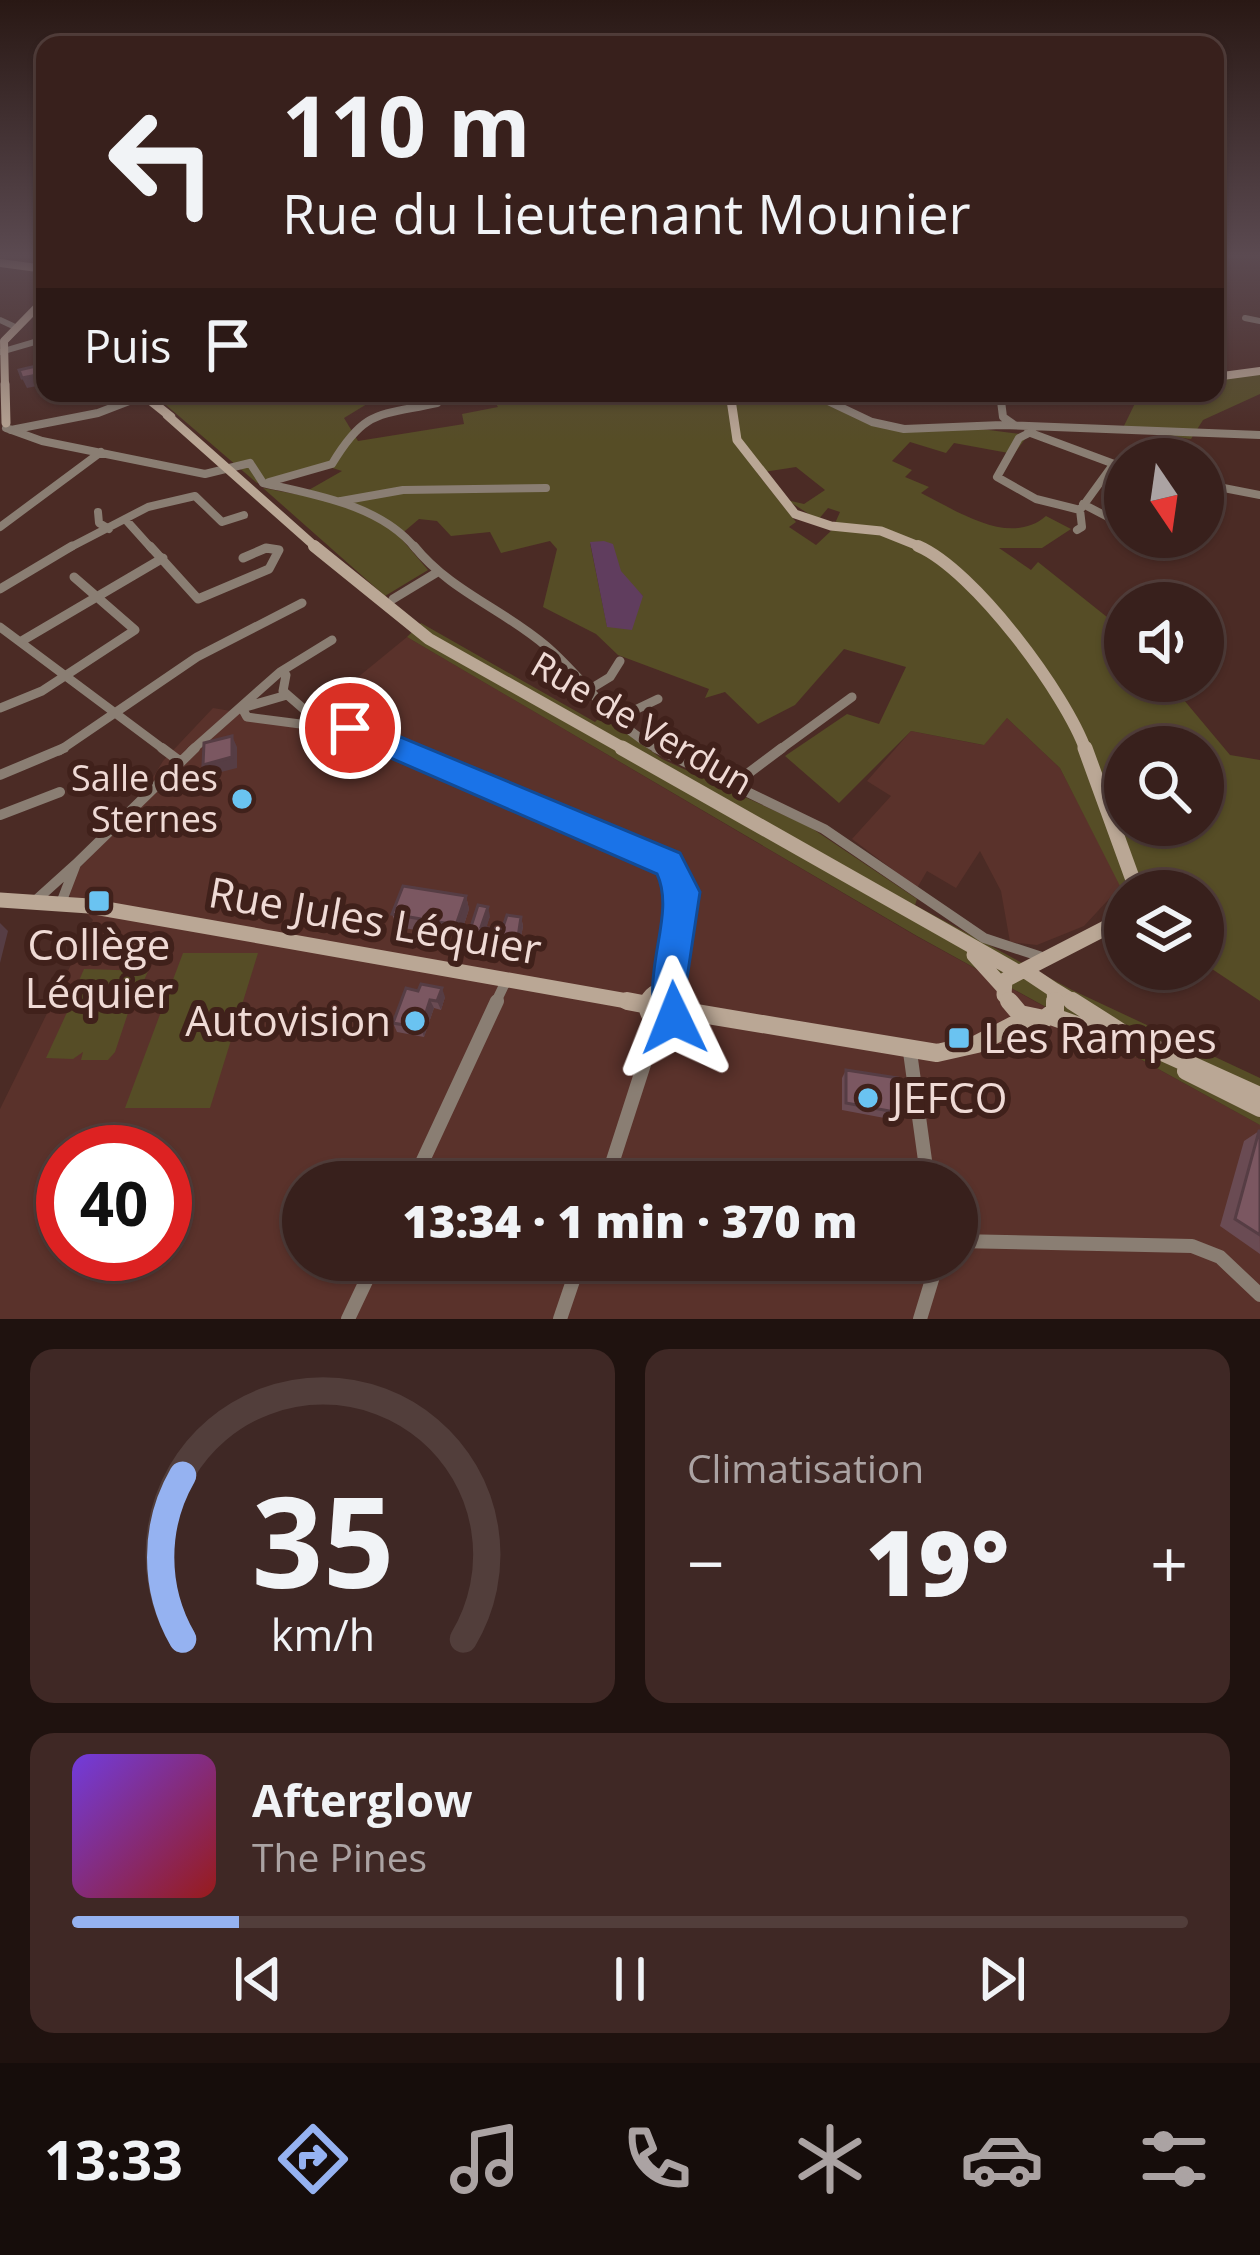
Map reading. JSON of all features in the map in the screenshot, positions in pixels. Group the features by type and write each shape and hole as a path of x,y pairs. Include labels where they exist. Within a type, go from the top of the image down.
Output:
{"street":[{"path":"4,424 2,352 12,327 23,318"},
{"path":"1245,318 1260,321"},
{"path":"0,320 26,342"},
{"path":"2,352 36,340"},
{"path":"1224,376 1260,371"},
{"path":"4,424 85,416 123,402"},
{"name":"Rue de Verdun","path":"153,402 315,546 429,639 950,936 1050,985"},
{"path":"731,402 737,440 795,514 831,526 881,531 926,549 964,574 996,608 1083,742 1129,870"},
{"path":"829,402 858,417 904,429 1260,435"},
{"path":"1002,402 1004,417 1104,463"},
{"path":"263,483 332,464 353,429 368,418 437,403"},
{"path":"4,424 101,452 196,471 250,463 263,483 341,501 406,536 436,573 546,646 614,720 661,755 824,829 984,938 1045,958"},
{"path":"1026,430 997,477 1036,500 1082,507 1104,517"},
{"path":"0,527 101,452"},
{"path":"1078,530 1082,507 1104,477"},
{"path":"341,501 403,490 546,488"},
{"path":"1224,488 1260,495"},
{"path":"0,589 126,520 187,496 195,496 222,522 244,514"},
{"path":"98,512 99,523 109,530"},
{"path":"126,520 198,599 269,568 279,550 266,548 243,558"},
{"path":"20,642 163,558"},
{"path":"393,599 436,573"},
{"path":"0,708 65,677 135,630 74,577"},
{"path":"0,775 51,757 197,657 302,603"},
{"path":"0,627 178,760"},
{"path":"35,901 178,760 306,651 332,640"},
{"path":"587,691 610,676 620,662"},
{"path":"242,709 247,717 308,725 314,718 287,695 283,683 287,670"},
{"path":"242,709 287,695"},
{"path":"730,787 852,697"},
{"path":"614,720 658,699"},
{"path":"330,723 668,864 682,892 667,993 678,1010 910,1052 957,1051 1028,1018 1051,1016 1139,1048 1260,1108"},
{"path":"0,815 60,792"},
{"path":"61,903 76,864"},
{"name":"Rue Jules Léquier","path":"0,900 89,906 506,981 653,1013"},
{"path":"995,1035 1006,995 1020,970 1104,928"},
{"name":"Rue de Verdun","path":"950,936 1028,1018"},
{"path":"1045,958 1057,1005 1051,1016"},
{"path":"422,1161 506,981"},
{"path":"1050,985 1127,1036 1260,1096"},
{"path":"612,1161 657,994 667,993"},
{"path":"653,1013 670,1020 678,1010"},
{"path":"910,1052 925,1161"},
{"path":"978,1241 1192,1246 1220,1257 1260,1294"},
{"path":"348,1319 366,1281"},
{"path":"560,1319 573,1281"},
{"path":"920,1319 932,1281"}],"shaded area":[{"path":"1260,373 1260,394 1203,420 1192,438 1122,430 1136,402 1224,402 1224,378"},
{"path":"162,402 370,402 344,418 358,441 464,424 462,414 498,407 495,402 827,402 886,429 981,429 1028,435 1014,454 954,443 946,453 910,442 892,461 912,470 905,477 929,487 921,493 968,517 1017,528 1046,516 1071,529 1042,548 999,548 1031,570 1038,562 1104,615 1104,702 1186,702 1206,726 1104,726 1104,846 1224,846 1224,748 1230,755 1260,760 1260,1001 1224,977 1224,870 1112,870 1060,768 1007,718 984,745 911,731 839,803 785,756 847,714 879,724 906,667 844,649 795,705 758,724 725,692 705,698 709,689 618,655 596,634 543,607 557,549 550,541 501,553 490,532 451,536 437,521 419,519 399,536 428,570 385,596 263,488 300,495 342,471 323,465 257,483","holes":["796,467 825,490 804,504 787,500 818,520 828,508 840,512 832,530 816,545 789,527 796,522 757,473","590,543 643,596 607,626"]},
{"path":"590,542 613,544 621,571 643,596 632,630 607,627"},
{"path":"421,623 595,722 603,714 662,759 810,827 917,899 915,905 1072,990 1260,1078 1260,1125 917,936 407,637"},
{"path":"407,637 916,936 1260,1125 1260,1319 0,1319 0,1109 93,920 61,887 128,818 163,761 213,708 302,723"},
{"path":"1007,718 1060,768 1113,870 1104,870 1104,904 1084,926 1037,945 1010,942 1001,891 980,851 956,888 927,871 917,888 852,839 891,796 867,781 911,731 983,745"},
{"path":"183,953 258,953 210,1108 125,1108"},
{"path":"84,969 148,971 134,1005 69,1004"},
{"path":"69,1008 95,1008 93,1015 103,1009 129,1010 108,1060 81,1060 83,1052 73,1059 46,1058"}],"building":[{"path":"36,366 36,375 22,378 19,370"},
{"path":"232,736 232,757 203,765 204,743"},
{"path":"403,886 466,896 456,925 392,914"},
{"path":"478,905 488,907 481,927 502,930 507,915 521,917 515,957 506,955 505,945 467,939"},
{"path":"421,984 442,988 437,1001 430,1000 421,1028 393,1023 406,988 418,991"},
{"name":"JEFCO","path":"846,1070 898,1078 900,1113 846,1103"},
{"path":"1260,1131 1260,1235 1235,1219"}],"place":[{"name":"Salle des Sternes","path":"242,799"},
{"name":"Collège Léquier","path":"99,901"},
{"name":"Autovision","path":"415,1021"},
{"name":"Les Rampes","path":"959,1038"},
{"name":"JEFCO","path":"868,1098"}],"route":[{"path":"350,728 668,864 679,876 682,892 667,988 678,1006 674,1018"}]}
